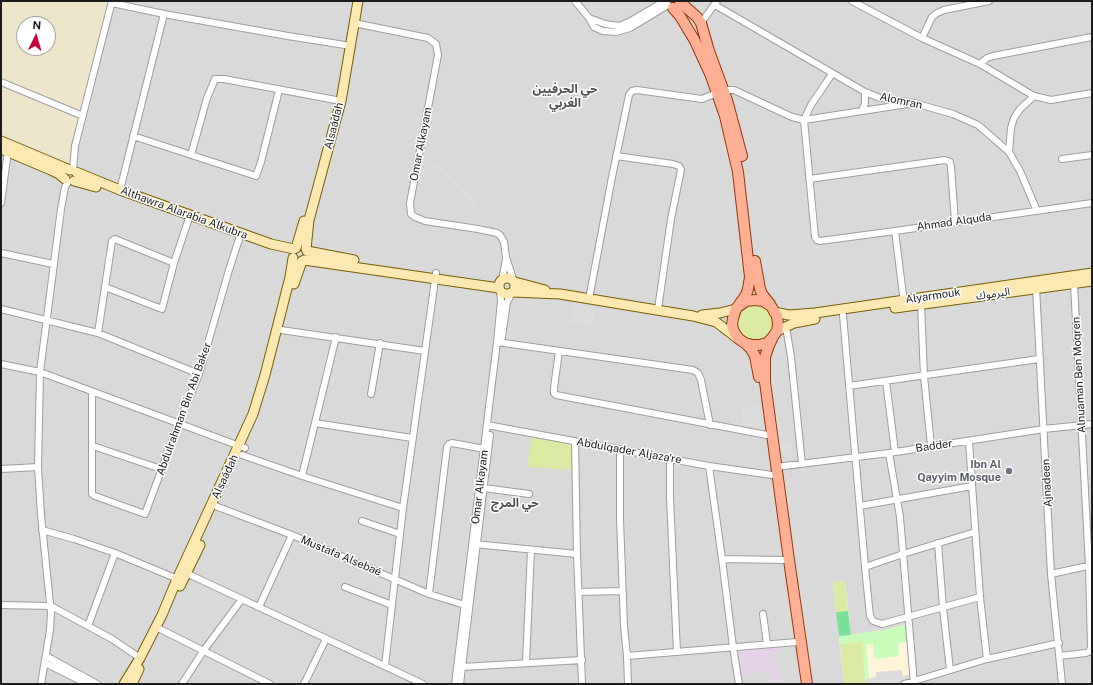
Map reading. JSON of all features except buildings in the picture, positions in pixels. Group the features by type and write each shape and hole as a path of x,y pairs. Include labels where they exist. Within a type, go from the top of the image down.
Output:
{"main road":[{"path":"672,3 699,20 720,92 735,157 748,254 749,283 746,295 733,318 732,325 734,332 754,353 757,362 767,435 808,684"},
{"path":"672,3 686,25 702,56 736,129 742,157 757,276 762,294 777,316 778,332 769,345 765,357 764,375 784,560 803,684"},
{"path":"686,25 696,29 699,20"},
{"path":"738,308 746,301 755,300 763,301 772,309"},
{"path":"742,341 752,346 760,345 767,343 778,332"}],"street":[{"name":"Alsaádah","path":"272,354 294,253 338,100 345,45 353,1"},
{"name":"Alsaádah","path":"124,684 140,658 182,576 242,449 296,279 305,256 309,220 338,100 358,1"},
{"path":"575,1 597,29 608,32 621,32 630,28 672,3"},
{"path":"852,1 862,3 922,38 980,64 1034,96 1051,100 1092,93"},
{"path":"922,38 932,17 936,13 989,1"},
{"path":"41,684 50,630 50,606 42,530 38,467 40,372 45,320 65,187 71,176 75,146 112,2 164,14 345,45"},
{"path":"699,20 716,3"},
{"name":"Alomran","path":"716,3 832,74 865,92 880,98 914,103 953,114 972,122 987,132 1009,152 1020,171 1037,210"},
{"path":"120,190 164,14"},
{"name":"Omar Alkayam","path":"354,23 428,38 436,44 438,55 410,202 411,214 425,221 497,233 504,242 506,257 514,280"},
{"path":"980,64 987,58 993,56 1092,37"},
{"path":"832,74 811,105 804,120 809,179 945,160 950,162 951,167 956,222"},
{"path":"191,155 207,98 215,79 224,79 338,100"},
{"path":"1,82 83,116"},
{"path":"133,136 256,176 261,162 279,90"},
{"path":"589,299 616,156 629,95 632,91 637,90 702,99 720,92 738,91 792,117 804,120 914,103"},
{"path":"862,110 865,92"},
{"path":"1009,152 1011,128 1014,118 1020,109 1034,96"},
{"name":"Althawra Alarabia Alkubra","path":"1,141 89,184 294,253"},
{"path":"1,203 4,150"},
{"name":"Althawra Alarabia Alkubra","path":"4,150 51,170 120,190 189,218"},
{"path":"1062,159 1092,155"},
{"path":"616,156 673,164 679,166 681,170 671,219 658,309"},
{"name":"Ahmad Alquda","path":"809,179 815,237 820,241 1092,203"},
{"path":"105,287 162,309 174,263 189,218"},
{"path":"895,231 904,303"},
{"name":"Abdulrahman Bin Abi Baker","path":"93,446 93,495 145,514 178,423 199,374 240,236"},
{"path":"98,333 113,240 174,263"},
{"path":"305,256 300,246 294,253 298,262 305,256 500,285"},
{"path":"1,253 53,264"},
{"name":"Omar Alkayam","path":"475,544 484,488 489,426 499,342 501,301 500,285 506,257"},
{"name":"Alyarmouk","path":"772,309 789,315 803,315 1036,285 1092,273"},
{"path":"385,666 402,508 436,276"},
{"path":"500,285 507,278 560,294 693,316 716,322 742,341"},
{"path":"513,293 516,287 514,280"},
{"name":"اليرموك","path":"778,332 799,321 842,315 904,303 921,304 1036,285 1074,284 1092,281"},
{"name":"Alnuaman Ben Moqren","path":"1060,656 1086,653 1089,652 1091,647 1091,566 1081,426 1074,284"},
{"path":"500,285 505,294 560,294"},
{"name":"Ajnadeen","path":"1036,285 1051,574 1062,684"},
{"name":"Omar Alkayam","path":"499,342 507,302 513,293"},
{"path":"921,304 924,376 931,446"},
{"path":"693,316 720,313 738,308"},
{"path":"1,309 98,333 199,374"},
{"path":"842,315 869,609 873,621 882,624 980,597"},
{"path":"281,330 425,351"},
{"path":"778,332 791,357 802,464"},
{"path":"302,476 336,337"},
{"path":"499,342 693,370 698,373 701,380 710,425"},
{"path":"371,394 380,344"},
{"path":"559,351 554,388 554,393 556,395 767,435"},
{"path":"849,386 1039,359"},
{"path":"1,364 40,372 178,423 242,449 302,476 402,508"},
{"path":"886,381 892,453 900,517 914,682"},
{"path":"92,392 93,446 161,469"},
{"path":"316,423 412,438"},
{"name":"Badder","path":"774,471 802,464 969,442 1044,429 1092,424"},
{"name":"Omar Alkayam","path":"460,684 484,448 489,426"},
{"name":"Abdulqader Aljaza're","path":"489,426 709,466 774,471"},
{"path":"575,442 577,554 582,684"},
{"path":"969,442 980,597 987,659"},
{"path":"429,594 447,447 452,443 484,448"},
{"path":"620,450 622,591 628,684"},
{"path":"670,458 677,652"},
{"path":"709,466 732,647 739,684"},
{"path":"1,469 38,467"},
{"path":"860,506 972,486"},
{"path":"484,488 529,494"},
{"name":"Mustafa Alsebaé","path":"215,506 292,535 429,594 468,606"},
{"path":"362,521 400,534"},
{"path":"42,530 74,539 182,576 242,599 423,684"},
{"path":"865,567 975,532"},
{"path":"259,607 292,535"},
{"path":"938,543 950,670"},
{"path":"475,544 577,554"},
{"path":"526,663 531,550"},
{"path":"88,626 115,553"},
{"path":"722,559 784,560"},
{"path":"1051,574 1091,566"},
{"name":"Alsaádah","path":"132,684 160,629 182,576"},
{"path":"345,587 392,605"},
{"path":"579,592 622,591"},
{"path":"182,684 204,650 242,599"},
{"path":"1,605 50,606 112,639 140,658"},
{"name":"Omar Alkayam","path":"455,684 468,606"},
{"path":"762,614 767,644"},
{"path":"160,629 270,684"},
{"path":"304,684 326,639"},
{"path":"627,656 796,642"},
{"path":"904,684 987,659 1059,643"},
{"path":"45,660 87,684"},
{"path":"45,660 97,684"},
{"path":"462,667 582,660"}],"shaded area":[{"path":"1,1 115,1 68,163 1,134"},
{"path":"115,1 1092,1 1092,684 1,684 1,134 68,162"},
{"path":"439,163 480,206 476,210 434,167"},
{"path":"572,303 595,306 593,327 571,323 572,316 570,316"},
{"path":"785,328 789,351 778,355 778,357 773,357 773,369 767,370 771,345"},
{"path":"758,405 760,421 758,426 754,427 743,425 741,408"},
{"path":"793,441 794,460 787,458 781,453 777,443"},
{"path":"845,581 851,635 885,630 907,624 911,679 894,684 844,684 833,582"},
{"path":"781,647 781,652 773,654 776,669 779,669 780,671 781,684 773,684 771,671 743,675 738,650"},
{"path":"902,670 902,676 910,675 911,679 894,684 866,684 865,679 876,677 876,672"}],"green space":[{"path":"757,302 773,313 774,326 767,337 755,340 744,337 739,332 737,327 737,315 745,305"},
{"path":"532,436 565,441 570,444 573,447 572,470 527,467"},
{"path":"845,581 848,611 836,612 833,582"},
{"path":"848,611 851,635 839,636 836,612"},
{"path":"907,624 908,642 898,643 899,656 877,659 874,658 873,644 866,645 869,678 865,679 862,642 840,644 839,636 885,630"},
{"path":"862,642 866,684 844,684 840,644"}],"place":[{"name":"Ibn Al Qayyim Mosque","path":"1009,471"}],"district":[{"name":"حي الحرفيين الغربي","path":"565,96"},
{"name":"حي المرج","path":"515,503"}]}
